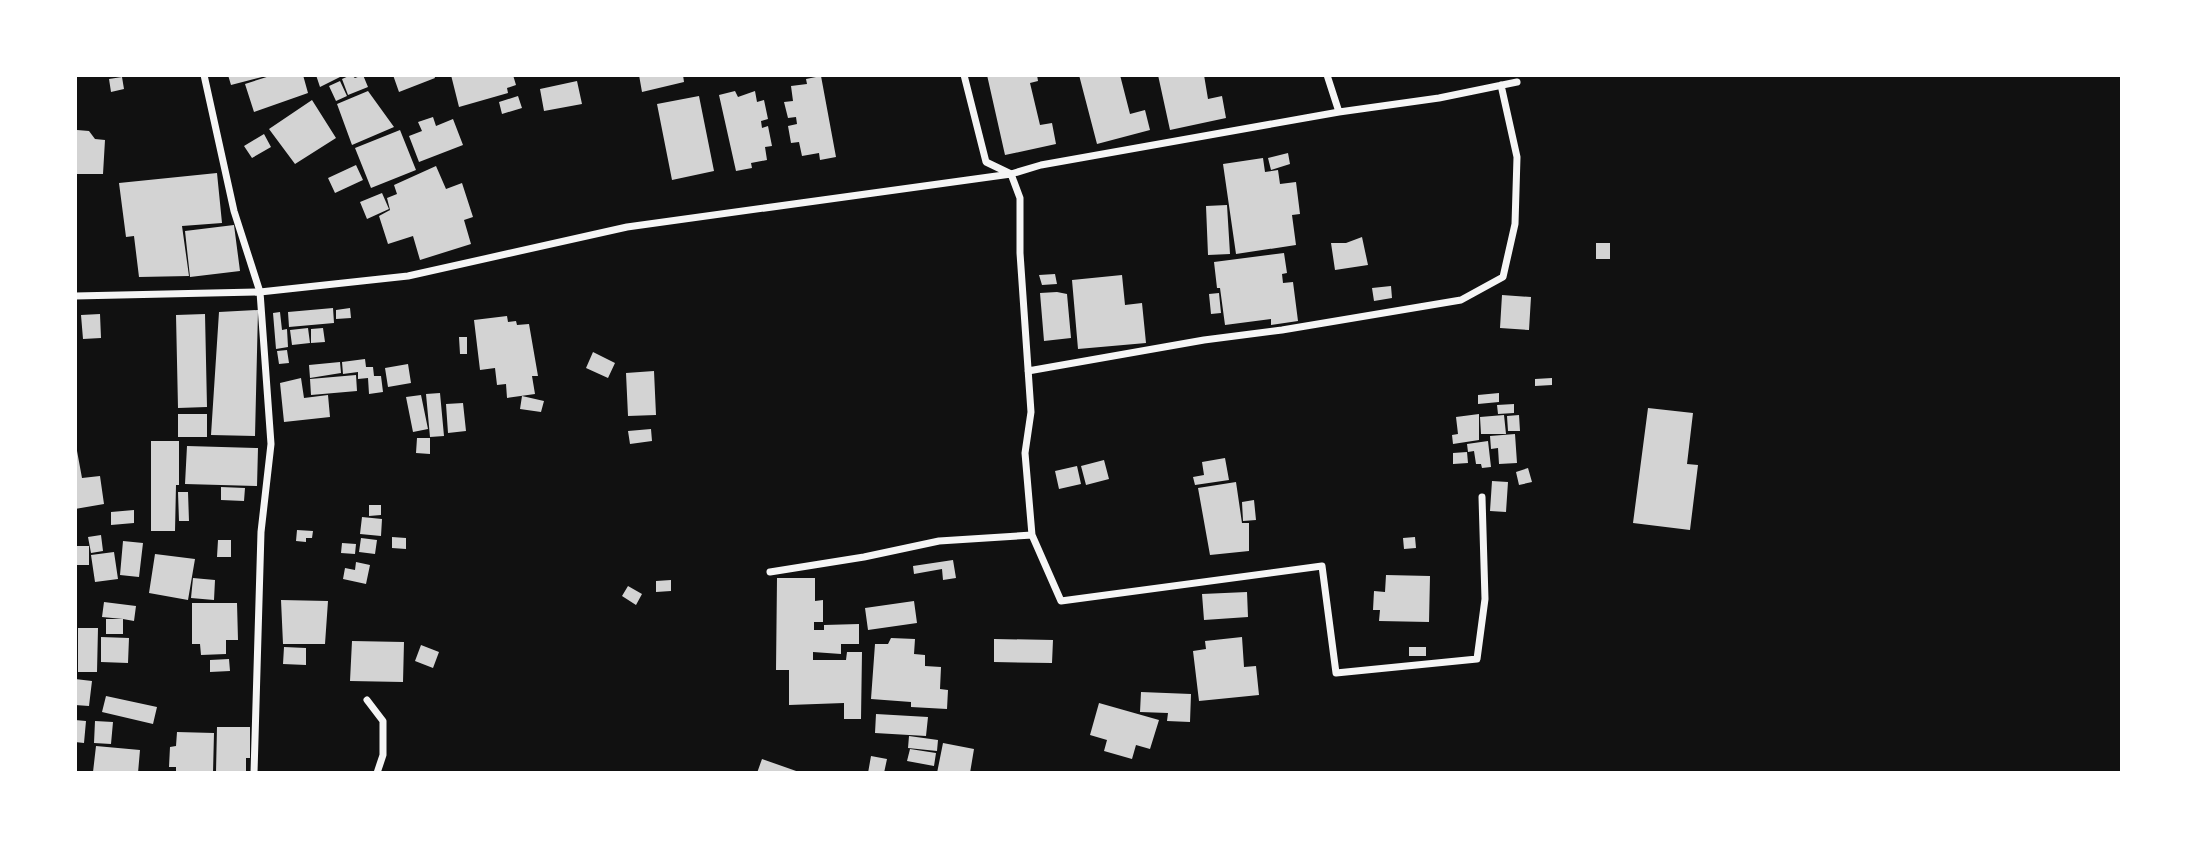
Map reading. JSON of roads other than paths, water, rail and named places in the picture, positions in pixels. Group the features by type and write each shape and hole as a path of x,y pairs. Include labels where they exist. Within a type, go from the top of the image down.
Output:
{"street":[{"path":"204,75 234,211 260,292 271,444 261,531 254,773"},
{"path":"964,75 985,162 1011,174 1020,198 1020,253 1031,412 1026,453 1032,535 1061,601 1322,566 1331,618 1336,673 1477,659 1485,599 1482,498"},
{"path":"1327,75 1339,112"},
{"path":"75,296 260,292 408,276 627,227 1011,174 1041,164 1339,112 1439,98 1517,82"},
{"path":"1028,371 1204,340 1282,330 1461,300 1503,277 1516,224 1517,157 1500,85"},
{"path":"770,572 864,557 939,541 1032,535"},
{"path":"367,701 383,721 383,755 377,773"}]}
